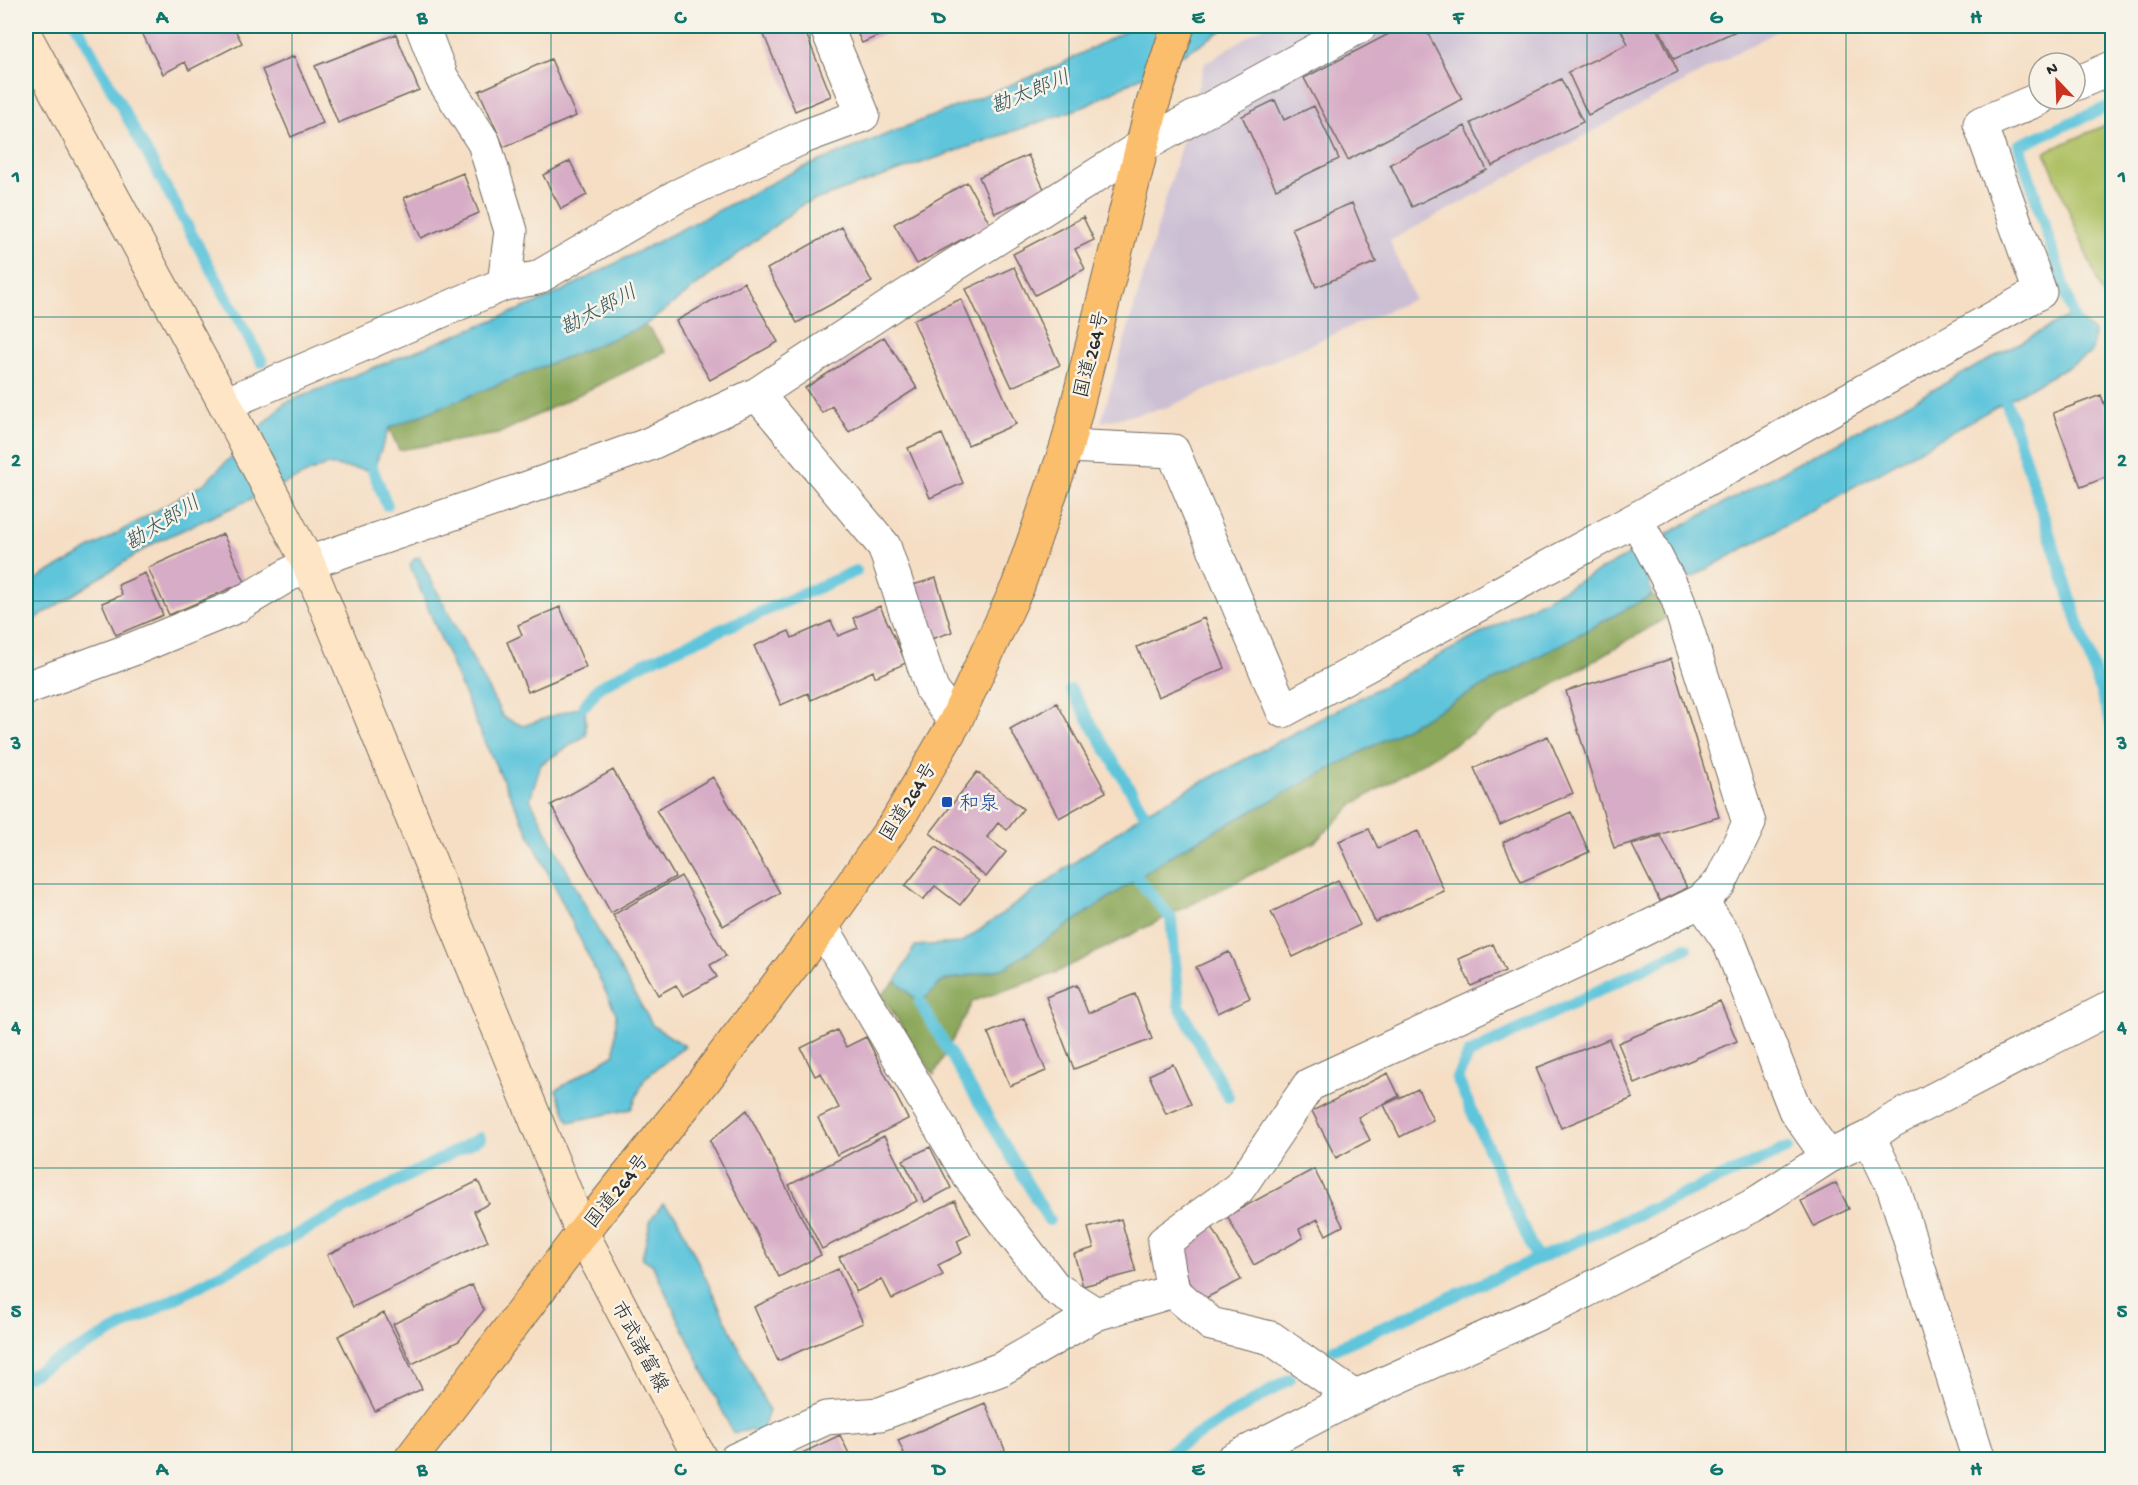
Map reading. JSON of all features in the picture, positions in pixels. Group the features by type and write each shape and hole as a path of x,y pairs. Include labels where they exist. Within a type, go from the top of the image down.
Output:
{"highway":[{"name":"国道264号","path":"410,1460 582,1233 698,1090 822,927 897,821 955,722 1018,586 1067,446 1153,102 1178,26"}],"street":[{"path":"422,26 442,78 484,143 511,231 504,284"},
{"path":"231,415 504,284 537,278 677,196 806,136 863,115 826,26"},
{"path":"26,688 133,649 235,607 308,563 647,445 757,394 904,297 1144,145 1360,26"},
{"name":"市武諸富線","path":"26,37 282,510 308,563 582,1233 701,1460"},
{"path":"2087,79 2112,68"},
{"path":"1067,446 1173,451 1283,711 1636,519 2040,292 1980,124 2027,104"},
{"path":"757,394 884,546 932,690 955,722"},
{"path":"1354,1397 1271,1338 1211,1324 1173,1291 1164,1242 1239,1188 1309,1085 1606,948 1701,901 1720,883 1749,823 1677,597 1636,519"},
{"path":"1701,901 1729,942 1795,1110 1828,1157"},
{"path":"822,927 969,1176 1055,1288 1096,1314"},
{"path":"1232,1460 1354,1397 1564,1302 1752,1206 1828,1157 1869,1137 1892,1121 2112,1007"},
{"path":"1869,1137 1894,1189 1979,1460"},
{"path":"742,1456 826,1418 880,1413 1001,1369 1096,1314 1173,1291"}],"shaded area":[{"path":"1264,26 1787,26 1390,241 1414,299 1166,408 1101,422 1205,63"}],"green space":[{"path":"2112,122 2112,317 2045,152"},
{"path":"644,326 650,330 666,352 498,434 399,450 389,428"},
{"path":"1652,595 1672,614 1355,803 1315,842 1053,974 973,1001 934,1075 881,995 896,981 920,1003 943,981 1005,968 1178,851"}],"water":[{"name":"勘太郎川","path":"1135,26 1229,26 1194,48 1086,106 803,204 644,326 389,428 373,471 326,465 154,543 26,625 26,585 205,483 285,403 546,299 795,171 1055,67"},
{"path":"2073,314 2094,332 2092,353 1691,578 1673,559 1667,534"},
{"path":"1634,552 1647,574 1652,595 1178,851 1005,968 943,981 920,1003 896,981 915,946 961,943 1144,813"},
{"path":"419,557 503,717 523,726 585,705 586,735 541,764 530,799 600,934 653,1026 685,1046 645,1078 631,1109 569,1122 556,1090 615,1054 616,1013 484,741 410,565 415,558"},
{"path":"663,1204 676,1216 769,1411 763,1427 782,1459 766,1459 751,1430 733,1433 652,1264 642,1258 651,1219"}],"building":[{"path":"148,26 233,26 242,43 189,70 185,62 163,74 140,29"},
{"path":"773,26 803,26 831,96 795,111 762,30"},
{"path":"854,26 900,26 862,43"},
{"path":"1404,26 1424,26 1462,99 1348,160 1304,78"},
{"path":"1619,26 1656,26 1678,72 1588,115 1568,72 1628,44"},
{"path":"1658,26 1747,26 1674,59"},
{"path":"396,34 419,90 338,123 315,66"},
{"path":"294,56 323,123 291,137 262,70"},
{"path":"551,59 576,116 504,147 479,91"},
{"path":"1561,79 1583,122 1492,166 1471,123"},
{"path":"1275,100 1284,120 1314,106 1339,159 1276,189 1242,116"},
{"path":"1465,126 1487,170 1412,207 1390,164"},
{"path":"1028,155 1045,191 995,213 979,177"},
{"path":"570,161 587,195 561,209 543,175"},
{"path":"463,173 479,213 421,238 404,198"},
{"path":"967,182 990,224 917,264 894,224"},
{"path":"1352,203 1376,262 1316,287 1292,228"},
{"path":"1083,217 1094,240 1075,249 1085,269 1035,295 1013,254"},
{"path":"842,227 872,282 797,323 767,269"},
{"path":"1014,267 1060,365 1012,387 966,289"},
{"path":"744,282 778,342 710,380 676,321"},
{"path":"961,299 1016,424 968,445 913,320"},
{"path":"884,337 917,388 849,432 832,406 822,413 805,388"},
{"path":"2101,395 2112,426 2112,475 2081,487 2053,413"},
{"path":"942,434 963,483 930,498 908,448"},
{"path":"223,534 245,582 169,615 148,568"},
{"path":"145,573 163,615 116,635 102,603 122,595 118,585"},
{"path":"936,578 952,632 931,639 913,585"},
{"path":"880,606 906,663 875,677 873,671 811,700 808,693 781,705 754,646 789,631 792,638 831,621 838,636 858,628 853,618"},
{"path":"560,607 586,667 528,692 507,642 522,635 518,625"},
{"path":"1204,618 1225,668 1158,697 1137,647"},
{"path":"1671,659 1719,817 1614,848 1566,691"},
{"path":"1057,703 1106,792 1059,818 1010,729"},
{"path":"1548,736 1573,793 1500,825 1474,768"},
{"path":"613,770 675,877 611,913 551,805"},
{"path":"977,772 1023,809 1007,830 998,823 987,837 1006,852 986,877 930,833"},
{"path":"713,777 780,893 723,926 656,810"},
{"path":"1571,812 1589,852 1521,882 1503,842"},
{"path":"1369,829 1378,848 1418,831 1444,891 1375,922 1339,841"},
{"path":"1661,836 1687,888 1660,901 1632,845"},
{"path":"936,847 979,881 960,905 935,886 923,900 905,886"},
{"path":"681,876 726,956 710,965 717,977 683,996 676,985 658,995 613,915"},
{"path":"1338,880 1360,925 1293,957 1271,912"},
{"path":"1493,944 1505,971 1471,986 1459,959"},
{"path":"1229,952 1250,998 1218,1013 1196,967"},
{"path":"1077,985 1088,1013 1135,994 1152,1039 1074,1069 1046,997"},
{"path":"1720,1001 1737,1041 1635,1084 1618,1043"},
{"path":"1024,1018 1046,1071 1010,1086 988,1033"},
{"path":"837,1030 846,1047 866,1037 908,1119 837,1155 818,1118 839,1108 821,1073 815,1076 801,1048"},
{"path":"1609,1039 1633,1098 1561,1128 1536,1068"},
{"path":"1173,1064 1191,1104 1166,1114 1149,1075"},
{"path":"1388,1073 1399,1096 1358,1117 1370,1140 1336,1158 1312,1111"},
{"path":"1418,1089 1433,1120 1400,1137 1384,1105"},
{"path":"747,1110 821,1255 779,1277 710,1141"},
{"path":"884,1136 917,1201 822,1249 789,1185"},
{"path":"930,1147 951,1188 925,1202 903,1160"},
{"path":"1314,1169 1343,1226 1326,1235 1318,1219 1299,1229 1303,1238 1254,1265 1227,1216"},
{"path":"478,1181 489,1204 474,1211 488,1241 353,1307 327,1255"},
{"path":"1836,1183 1849,1209 1814,1226 1801,1201"},
{"path":"955,1201 971,1234 957,1241 962,1253 938,1265 943,1275 892,1299 882,1279 856,1292 839,1257"},
{"path":"1121,1219 1136,1272 1083,1286 1074,1254 1094,1248 1088,1228"},
{"path":"1210,1223 1241,1280 1200,1301 1170,1245"},
{"path":"838,1269 863,1323 778,1361 754,1307"},
{"path":"472,1285 484,1310 459,1341 412,1364 393,1324"},
{"path":"384,1313 422,1389 375,1411 338,1336"},
{"path":"985,1403 1005,1450 984,1460 907,1460 898,1440"},
{"path":"840,1435 852,1460 805,1460 802,1453"}],"waterway":[{"path":"77,26 262,362"},
{"path":"2077,328 2019,145 2112,105"},
{"path":"2006,401 2112,726"},
{"path":"367,456 387,505"},
{"path":"585,705 599,687 640,665 856,571"},
{"path":"1071,690 1144,813"},
{"path":"1138,879 1171,918 1179,1005 1228,1097"},
{"path":"1537,1259 1457,1078 1469,1054 1686,948"},
{"path":"920,1003 1049,1220"},
{"path":"26,1377 480,1138"},
{"path":"1334,1349 1788,1148"},
{"path":"1156,1460 1290,1379"}],"place":[{"name":"和泉","path":"947,802"}]}
